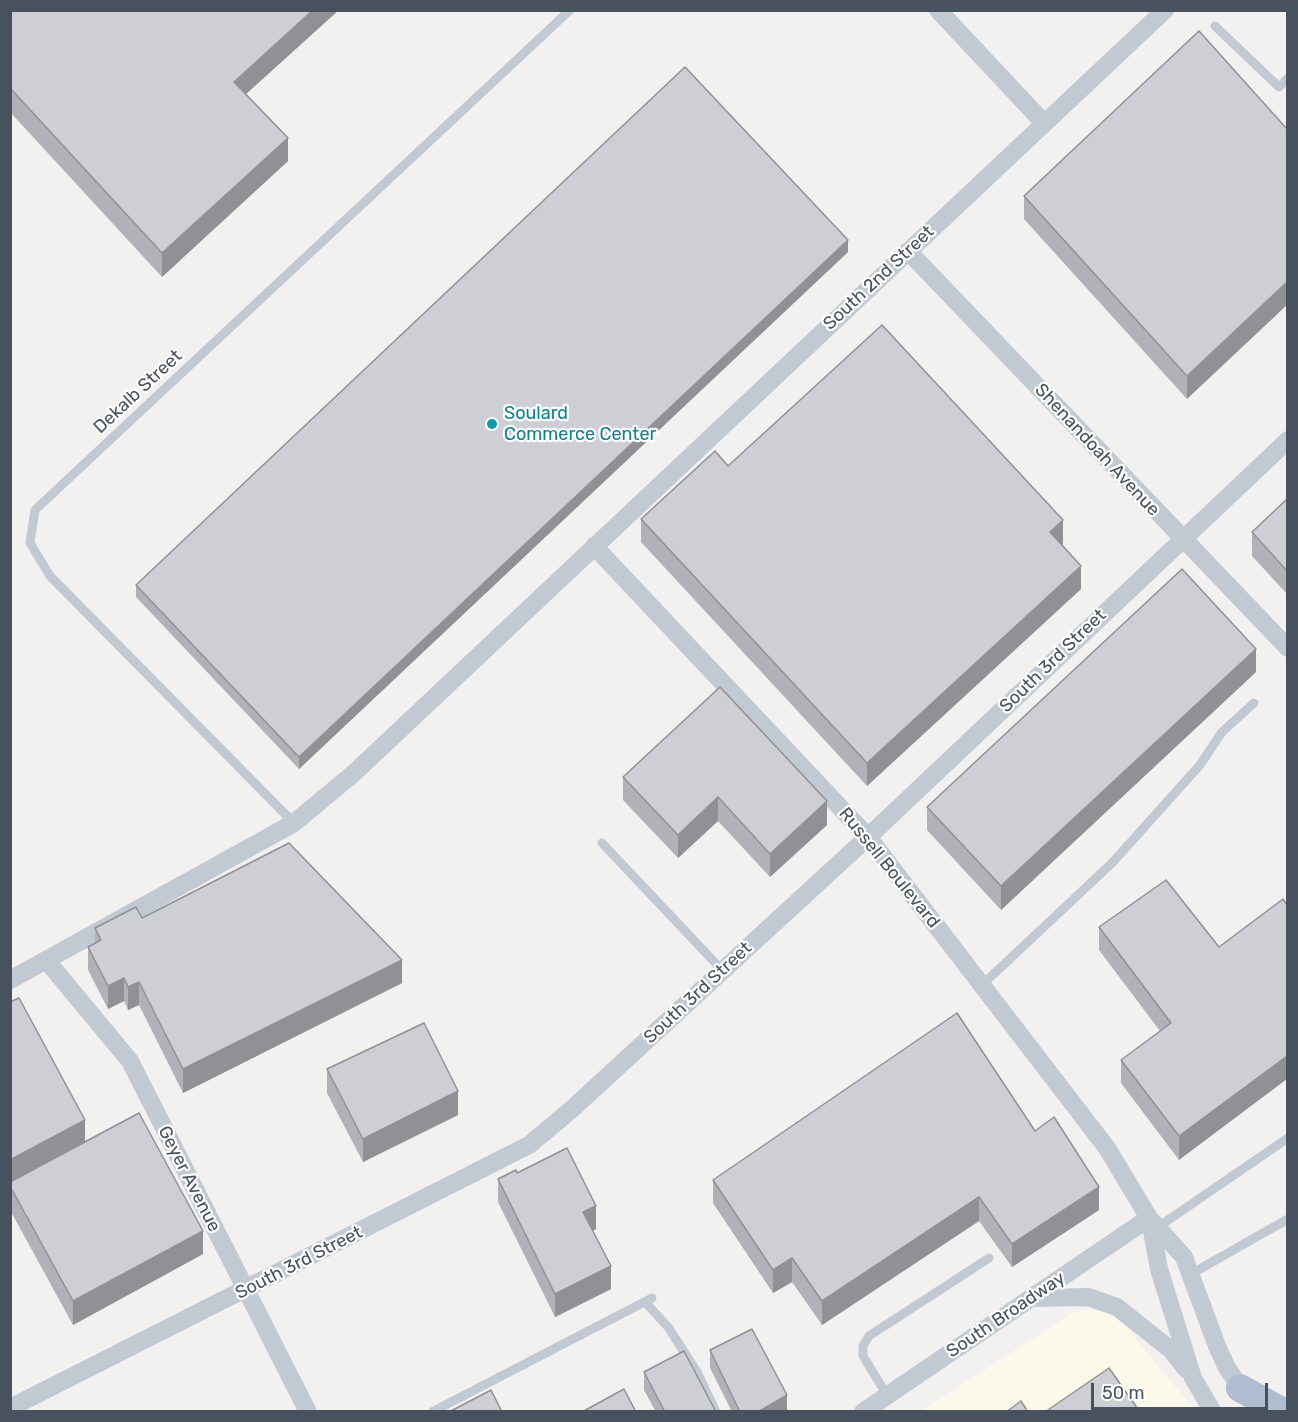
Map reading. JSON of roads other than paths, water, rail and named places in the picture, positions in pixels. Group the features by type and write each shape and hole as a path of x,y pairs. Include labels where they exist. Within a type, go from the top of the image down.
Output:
{"main road":[{"path":"1240,1388 1283,1412"}],"street":[{"path":"938,10 1044,123"},
{"name":"South 2nd Street","path":"47,962 294,824 354,773 1165,10"},
{"name":"Shenandoah Avenue","path":"908,251 1287,648"},
{"name":"South 3rd Street","path":"10,1408 246,1291 529,1145 572,1109 868,837 1287,440"},
{"name":"Russell Boulevard","path":"594,546 868,837 1107,1148 1153,1223 1184,1257 1216,1346 1257,1412"},
{"path":"10,980 47,962"},
{"name":"Geyer Avenue","path":"47,962 130,1061 309,1412"},
{"name":"Russell Boulevard","path":"1153,1223 1159,1269 1193,1378 1213,1412"},
{"name":"South Broadway","path":"863,1412 1031,1298 1153,1223"},
{"path":"1031,1298 1088,1297 1118,1307 1171,1350 1193,1378"}],"lane":[{"name":"Dekalb Street","path":"294,824 50,576 30,543 35,510 570,10"},
{"path":"1215,26 1279,87 1287,78"},
{"path":"982,985 1112,863 1200,765 1222,732 1254,704"},
{"path":"602,843 722,970"},
{"path":"1153,1223 1287,1138"},
{"path":"1191,1274 1287,1220"},
{"path":"887,1395 863,1356 863,1346 868,1336 989,1258"},
{"path":"432,1412 649,1300 697,1372 716,1412"}],"place":[{"name":"Soulard Commerce Center","path":"492,424"}]}
